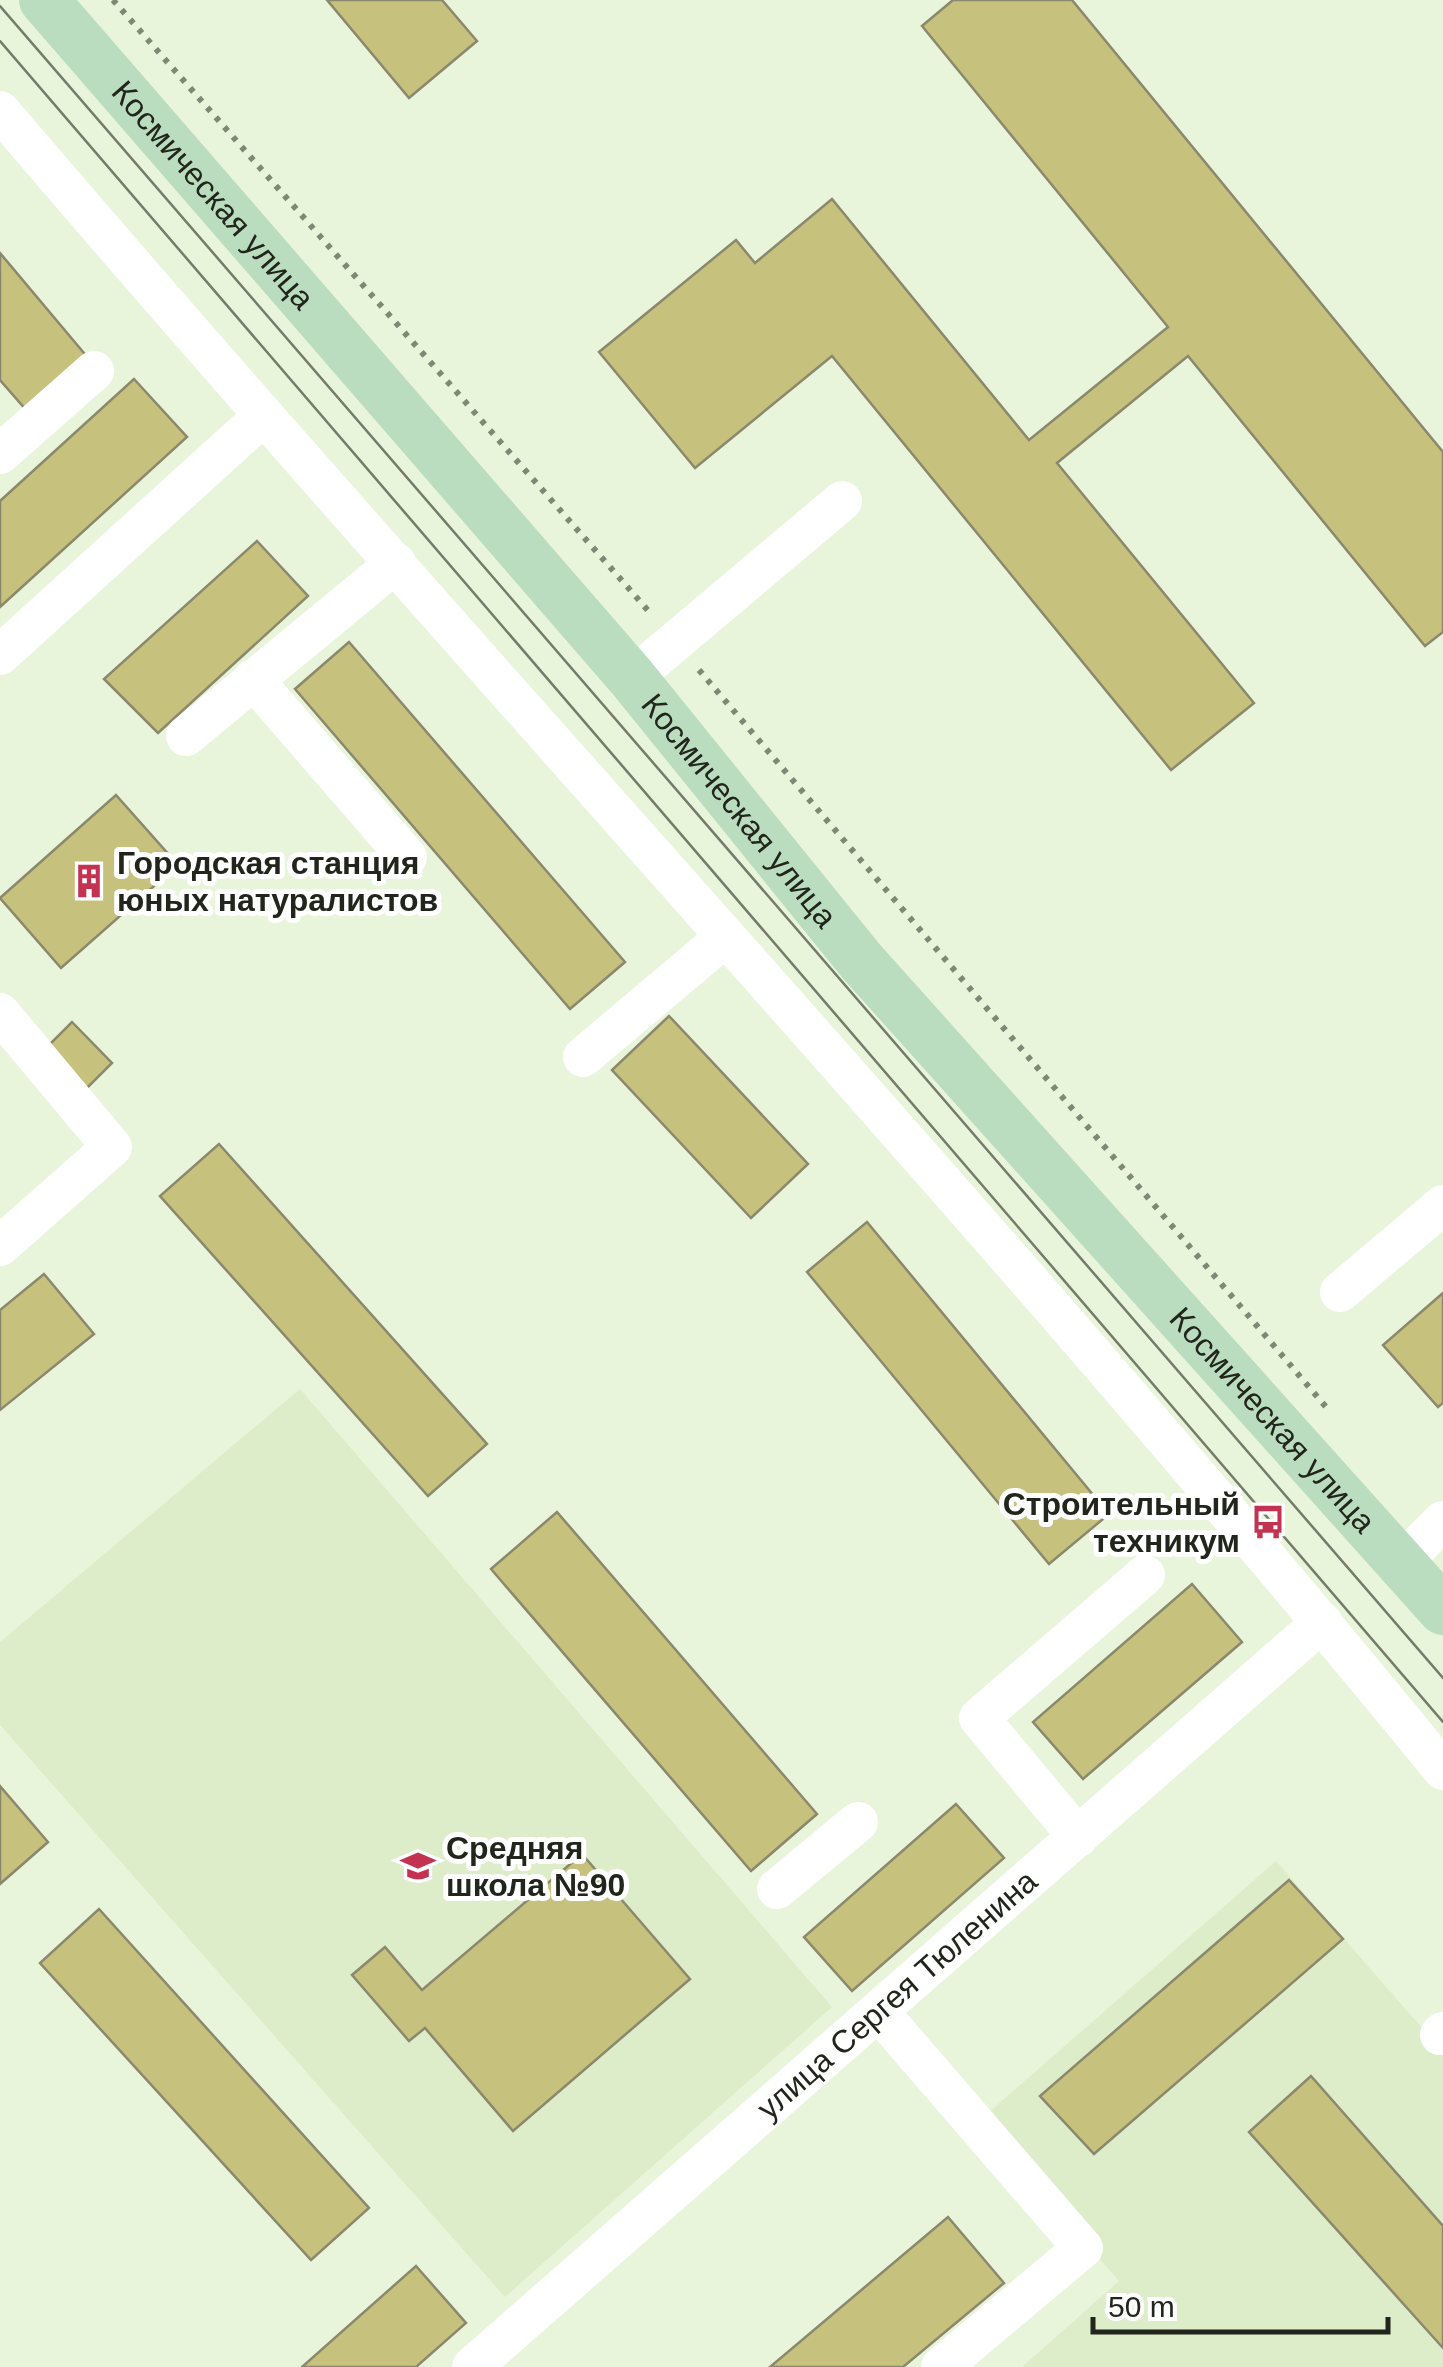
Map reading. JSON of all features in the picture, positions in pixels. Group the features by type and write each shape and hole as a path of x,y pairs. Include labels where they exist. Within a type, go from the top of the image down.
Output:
{"main road":[{"name":"Космическая улица","path":"44,0 632,678 862,961 1443,1610"}],"street":[{"path":"0,111 261,418 396,563 724,939 904,1135 1322,1622 1443,1770"},
{"path":"7,433 94,371"},
{"path":"0,655 261,418"},
{"path":"632,678 842,500"},
{"path":"186,736 396,563"},
{"path":"252,679 407,857"},
{"path":"583,1058 724,939"},
{"path":"0,1013 112,1147 0,1246"},
{"path":"1340,1292 1443,1205"},
{"path":"1402,1562 1443,1521"},
{"path":"1078,1837 979,1718 1145,1575"},
{"name":"улица Сергея Тюленина","path":"484,2363 1322,1622"},
{"path":"777,1890 858,1822"},
{"path":"879,2012 1083,2248 942,2367"}],"path":[{"path":"114,0 676,642 1329,1411"}],"shaded area":[{"name":"Средняя школа №90","path":"300,1389 832,2007 505,2297 0,1725 0,1642"},
{"path":"1276,1861 1443,2052 1443,2367 1022,2367 1119,2281 979,2121"}],"building":[{"path":"327,0 442,0 477,41 409,98"},
{"path":"953,0 1072,0 1443,452 1443,632 1425,646 1188,356 1057,463 1254,703 1171,770 832,356 695,468 599,352 736,240 755,263 832,199 1029,440 1168,327 922,26"},
{"path":"0,253 89,359 27,411 0,380"},
{"path":"134,379 187,437 0,607 0,501"},
{"path":"257,541 308,596 158,733 104,679"},
{"path":"349,642 625,962 570,1009 295,689"},
{"name":"Городская станция юных натуралистов","path":"116,795 178,865 61,968 0,898"},
{"path":"669,1016 808,1164 751,1218 612,1070"},
{"path":"72,1022 112,1063 85,1090 45,1049"},
{"path":"219,1144 487,1444 428,1496 160,1196"},
{"path":"867,1222 1109,1514 1049,1564 807,1272"},
{"path":"44,1274 94,1334 0,1410 0,1310"},
{"path":"1443,1293 1443,1403 1438,1407 1383,1345"},
{"path":"557,1512 817,1814 751,1871 491,1569"},
{"path":"1192,1584 1242,1642 1083,1779 1033,1722"},
{"path":"0,1786 48,1842 0,1884"},
{"path":"956,1804 1004,1858 852,1991 804,1937"},
{"path":"582,1854 690,1979 513,2131 425,2028 409,2041 352,1975 385,1947 422,1990"},
{"path":"1289,1880 1343,1939 1094,2154 1040,2096"},
{"path":"99,1909 369,2208 311,2260 40,1963"},
{"path":"1311,2076 1443,2226 1443,2348 1249,2132"},
{"path":"948,2217 1004,2283 903,2367 770,2367"},
{"path":"416,2266 466,2323 416,2367 302,2367"}],"tram line":[{"path":"0,6 1443,1678"},
{"path":"0,41 1443,1722"}],"place":[{"name":"Городская станция юных натуралистов","path":"89,881"},
{"name":"Строительный техникум","path":"1268,1522"},
{"name":"Средняя школа №90","path":"418,1866"}]}
